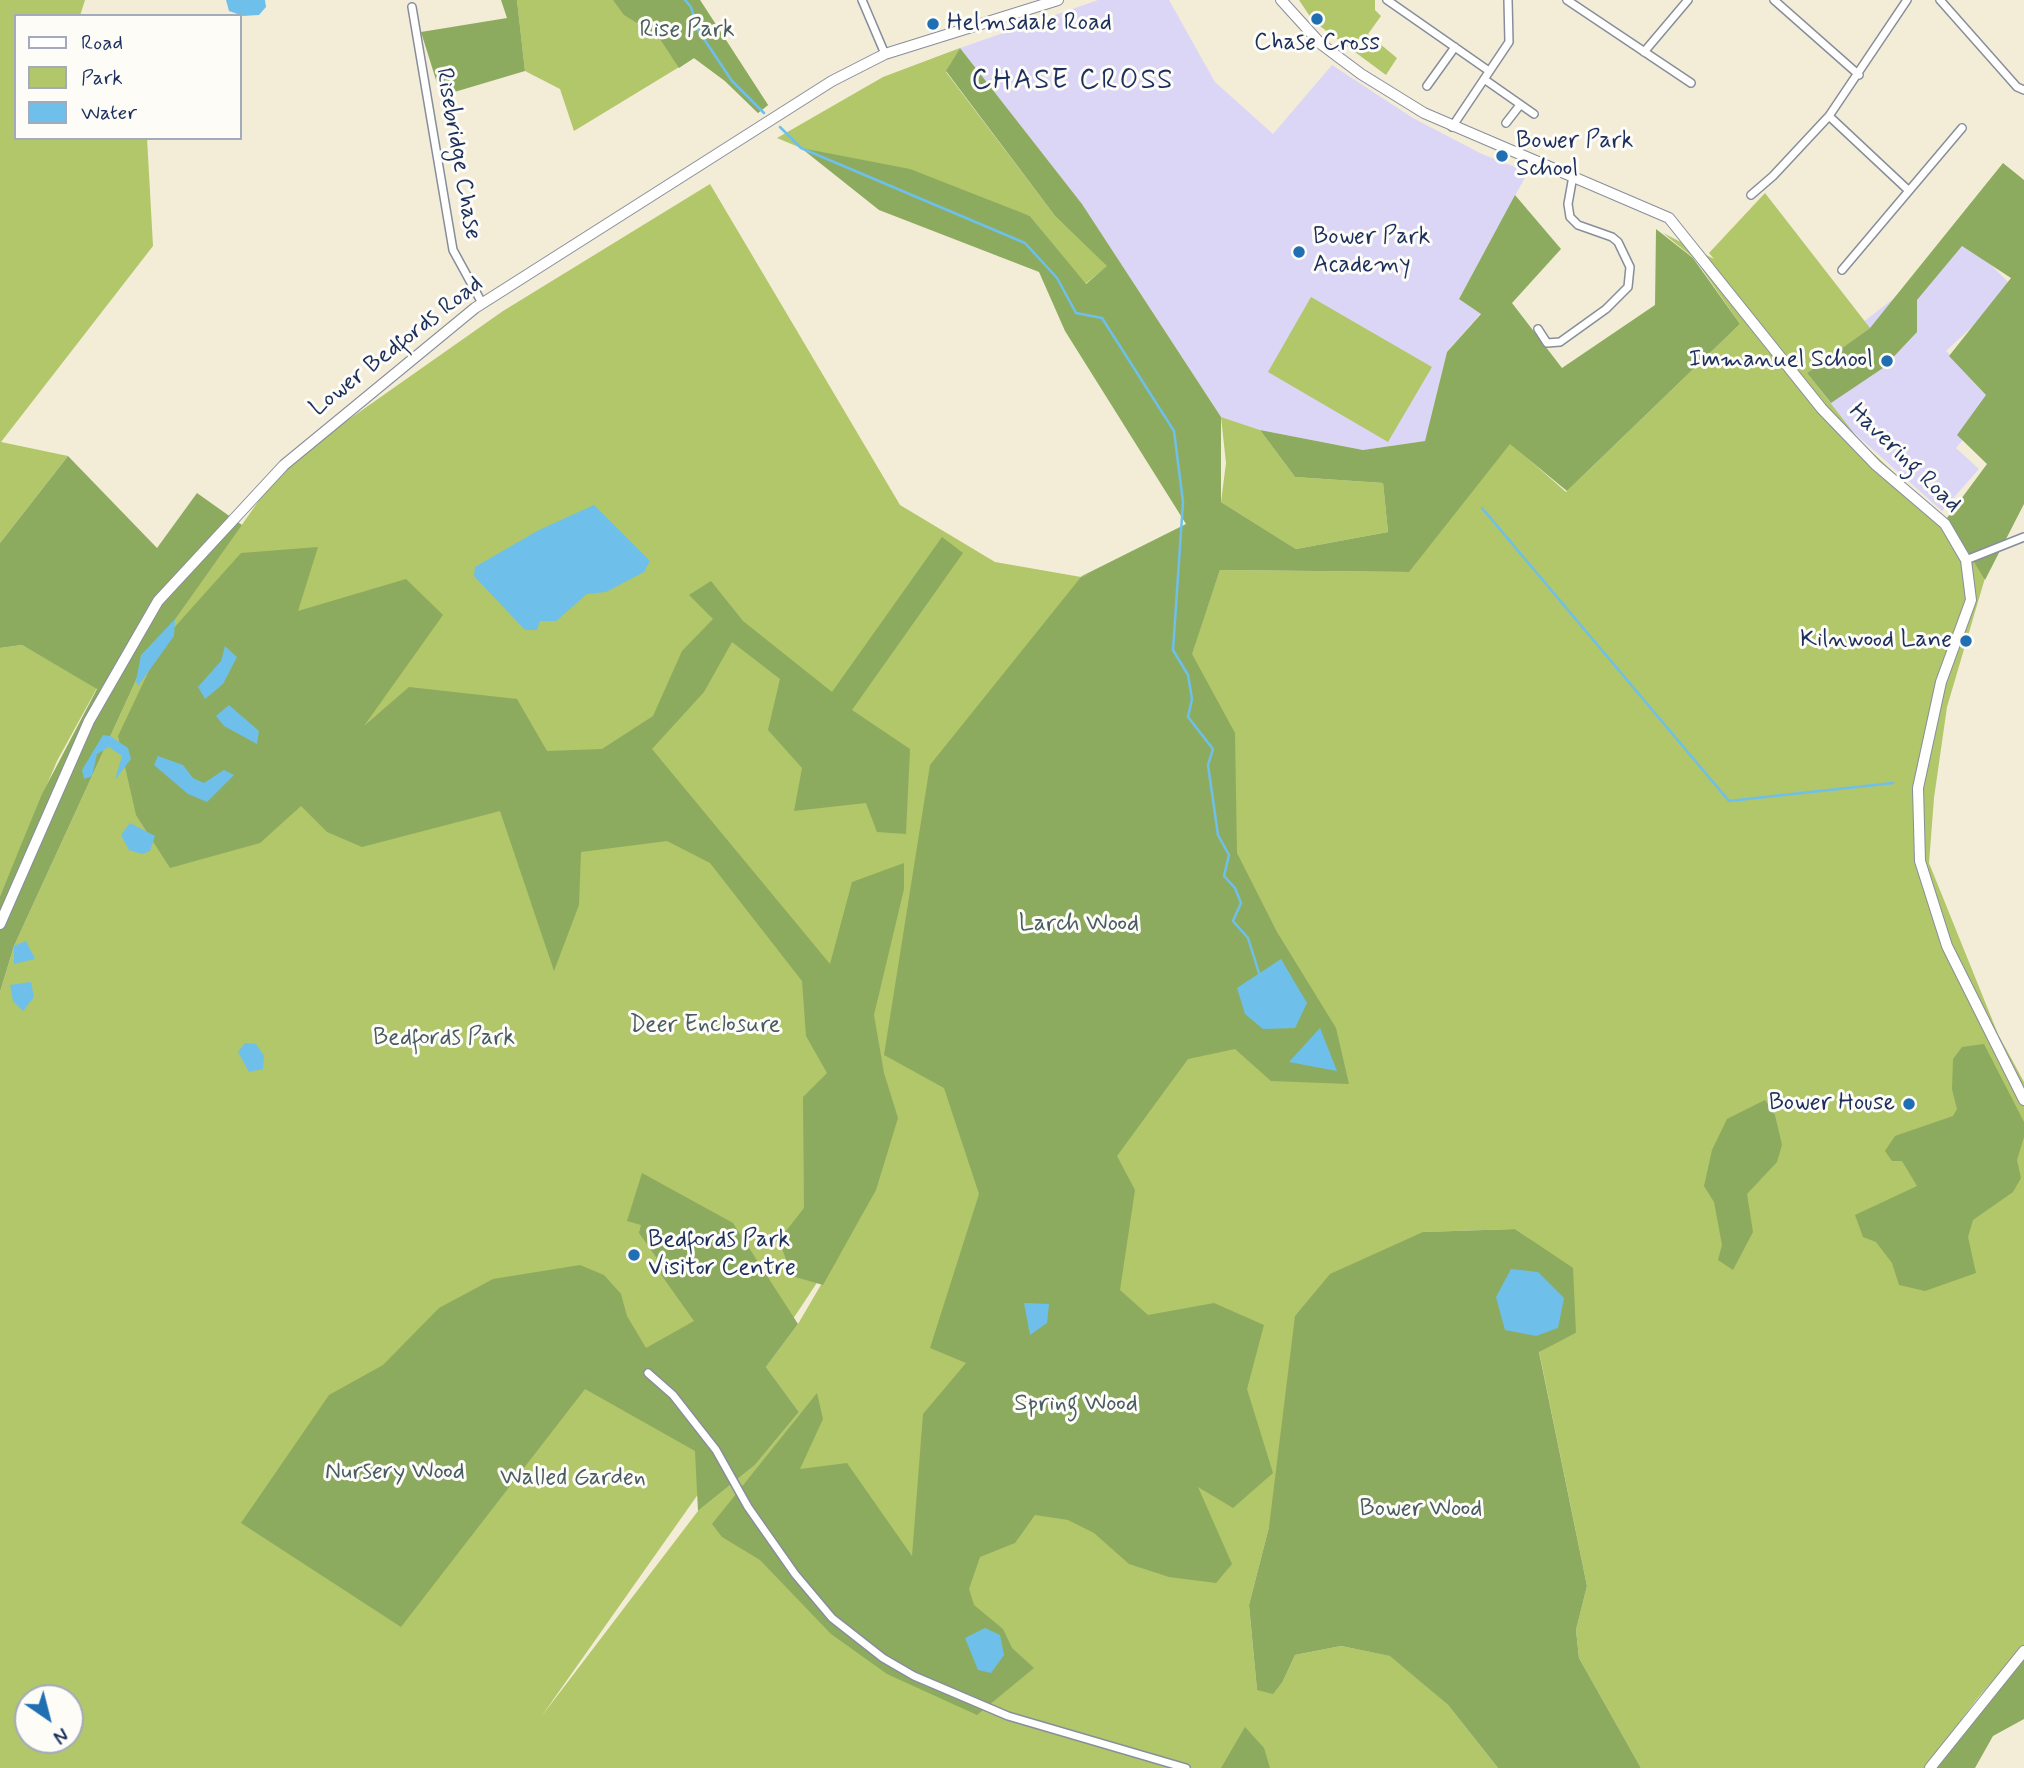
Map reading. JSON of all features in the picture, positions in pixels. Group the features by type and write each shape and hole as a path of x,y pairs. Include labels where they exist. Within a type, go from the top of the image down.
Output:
{"street":[{"path":"862,0 885,54"},
{"name":"Lower Bedfords Road","path":"0,924 89,721 158,601 284,466 363,397 482,303 811,94 885,54 1058,0"},
{"name":"Havering Road","path":"1281,0 1321,44 1389,93 1452,127 1668,218 1822,409 1876,465 1945,524 1966,560"},
{"path":"1387,0 1489,71"},
{"path":"1452,127 1509,42 1508,0"},
{"path":"1567,0 1691,83"},
{"path":"1644,52 1688,0"},
{"path":"1774,0 1859,75"},
{"path":"1751,195 1773,176 1829,116 1908,0"},
{"path":"1940,0 2017,87 2024,90"},
{"name":"Risebridge Chase","path":"412,7 453,250 482,303"},
{"path":"1427,86 1455,47"},
{"path":"1484,79 1534,114"},
{"path":"1506,123 1520,104"},
{"path":"1829,116 1908,190"},
{"path":"1842,270 1962,128"},
{"path":"1538,329 1547,343 1560,342 1606,309 1628,287 1630,267 1618,242 1612,237 1578,225 1570,217 1567,204 1573,176"},
{"path":"2024,537 1966,560 1971,600 1941,682 1918,788 1920,861 1947,946 2024,1100"},
{"path":"648,1373 673,1395 716,1450 748,1507 795,1574 832,1618 883,1658 914,1676 1008,1716 1186,1768"},
{"path":"1930,1768 2024,1651"}],"shaded area":[{"name":"Bower Park Academy","path":"1098,0 1169,0 1215,82 1273,134 1332,65 1413,118 1482,154 1528,172 1459,299 1481,313 1447,352 1425,441 1363,450 1260,430 1221,417 1082,204 960,48"},
{"name":"Immanuel School","path":"1954,228 2014,288 1946,351 1996,401 1956,448 1979,469 1942,511 1816,399 1801,370 1893,299 1917,275"}],"green space":[{"path":"0,0 85,0 81,14 14,14 14,140 147,140 153,246 1,442 68,456 0,543"},
{"path":"501,0 517,0 525,71 441,96 421,32 507,18"},
{"path":"517,0 700,0 768,105 758,113 725,81 694,58 574,131 560,89 525,71"},
{"name":"Rise Park","path":"613,0 700,0 768,105 758,113 725,81 694,58 679,68 658,36 624,15"},
{"path":"1299,0 1375,0 1375,10 1381,16 1368,34 1397,58 1386,75 1313,21"},
{"path":"960,48 946,72 1055,216 1108,266 1085,284 1030,216 801,148 777,138 883,77"},
{"path":"960,48 1082,204 1221,417 1221,502 1296,549 1388,532 1383,483 1295,477 1260,430 1363,450 1425,441 1447,352 1481,314 1459,299 1515,195 1561,249 1512,303 1562,368 1655,305 1656,229 1693,258 1740,324 1567,491 1510,444 1409,572 1220,570 1192,654 1235,733 1237,853 1277,932 1336,1028 1349,1084 1271,1081 1235,1049 1188,1059 1117,1156 1135,1190 1120,1290 1148,1315 1214,1303 1264,1325 1247,1389 1273,1473 1233,1508 1198,1487 1232,1564 1216,1583 1169,1577 1129,1564 1094,1533 1068,1520 1035,1515 1015,1543 980,1557 969,1589 974,1605 1003,1629 1012,1648 1034,1668 977,1715 887,1674 831,1634 760,1560 722,1537 712,1524 817,1393 823,1419 800,1469 847,1463 912,1556 923,1414 966,1363 930,1348 979,1194 944,1088 884,1055 930,765 1081,577 1091,574 1080,577 1186,524 1065,331 1039,272 879,210 801,148 910,169 1030,216 1086,284 1107,266 1055,216 946,71"},
{"path":"2003,163 2024,180 2024,504 1985,580 1947,518 1987,464 1957,435 1986,395 1949,356 2011,278 1962,246 1917,300 1917,332 1883,368 1831,403 1807,373 1870,328"},
{"path":"710,184 900,505 995,562 1081,577 1187,551 1192,652 1220,570 1408,572 1510,443 1566,492 1740,324 1695,259 1663,233 1714,259 1709,253 1765,193 1870,328 1807,373 1860,441 1948,523 1985,578 1947,707 1934,798 1929,863 1998,1034 2024,1082 2024,1645 1977,1699 1925,1768 1641,1768 1579,1658 1576,1630 1587,1586 1539,1351 1576,1333 1531,1240 1515,1229 1423,1232 1269,1527 1249,1605 1257,1690 1283,1681 1295,1655 1341,1646 1391,1656 1448,1705 1498,1768 0,1768 0,992 14,946 143,665 284,465 503,311","holes":["863,1213 798,1324 766,1367 799,1412 755,1465 698,1511 541,1717 730,1449 758,1372"]},
{"path":"1311,297 1432,367 1388,442 1268,372"},
{"path":"1221,417 1260,430 1295,477 1383,483 1388,532 1296,549 1221,502 1226,463"},
{"path":"68,456 157,548 197,493 242,525 143,665 14,946 0,992 0,896 42,794 97,689 22,645 0,648 0,543"},
{"path":"942,537 963,553 852,710 910,749 906,834 877,832 866,803 794,811 802,768 768,730 780,679 732,642 704,692 652,749 830,964 852,882 904,863 904,889 874,1015 884,1073 898,1118 876,1190 823,1285 792,1276 779,1240 804,1208 803,1097 827,1073 806,1036 802,981 710,863 667,841 581,852 579,905 554,971 500,811 362,847 327,832 301,806 260,843 170,868 136,815 118,736 164,639 241,553 318,547 298,611 406,579 443,615 364,726 409,687 517,699 547,751 602,749 653,716 682,651 713,619 689,595 711,581 743,621 832,692"},
{"path":"22,645 97,688 57,761 0,896 0,648"},
{"path":"1984,1044 2024,1122 2024,1137 2017,1160 2021,1178 2013,1192 1973,1220 1968,1237 1976,1273 1925,1291 1899,1285 1892,1263 1876,1242 1863,1237 1855,1215 1917,1186 1902,1161 1892,1161 1885,1151 1895,1136 1953,1116 1957,1109 1952,1089 1953,1059 1962,1047"},
{"path":"1765,1100 1775,1115 1782,1145 1777,1162 1747,1194 1753,1232 1733,1270 1718,1260 1722,1245 1714,1202 1704,1186 1712,1150 1727,1119"},
{"name":"Nursery Wood","path":"642,1173 733,1223 798,1324 766,1367 799,1412 755,1465 698,1511 695,1451 585,1389 401,1627 241,1523 329,1395 383,1365 439,1308 493,1279 580,1265 604,1275 621,1294 627,1316 646,1348 694,1321 662,1276 656,1257 639,1233 641,1225 627,1221"},
{"name":"Bower Wood","path":"1515,1229 1573,1268 1576,1333 1539,1352 1587,1586 1576,1630 1579,1658 1641,1768 1498,1768 1448,1705 1390,1656 1341,1646 1295,1655 1283,1681 1273,1694 1257,1690 1249,1605 1269,1527 1295,1316 1330,1274 1423,1232"},
{"path":"2024,1658 2024,1719 1993,1736 1975,1768 1934,1768"},
{"path":"1245,1727 1264,1748 1270,1768 1221,1768"}],"water":[{"path":"226,0 265,0 266,7 259,15 243,16 229,11"},
{"path":"594,505 650,561 644,572 606,592 587,594 556,621 540,621 537,630 525,630 474,576 475,567 539,530"},
{"path":"175,619 174,636 138,686 136,681 141,655"},
{"path":"225,646 237,657 223,684 205,699 198,687 221,661"},
{"path":"229,705 259,731 257,744 224,726 216,716"},
{"path":"103,735 110,736 128,748 131,759 115,780 122,756 109,747 97,754 92,776 84,779 82,770"},
{"path":"158,756 183,765 193,778 204,783 224,770 234,775 207,802 188,794 154,765"},
{"path":"130,823 155,836 150,851 142,854 129,850 121,835"},
{"path":"26,941 35,959 14,964 14,946"},
{"path":"1281,959 1307,1003 1295,1028 1263,1029 1245,1014 1237,988"},
{"path":"31,982 34,997 23,1011 13,1001 10,985"},
{"path":"1320,1028 1337,1071 1289,1062"},
{"path":"245,1043 256,1044 264,1056 263,1069 249,1072 238,1052"},
{"path":"1511,1269 1538,1272 1564,1298 1558,1328 1536,1336 1505,1330 1496,1297"},
{"path":"1024,1303 1049,1304 1047,1323 1030,1335"},
{"path":"985,1628 1000,1635 1004,1655 991,1673 978,1670 965,1638"}],"waterway":[{"path":"685,0 691,7 698,30 732,81 764,113"},
{"path":"780,127 801,148 1025,243 1057,278 1076,313 1102,318 1174,431 1183,502 1173,650 1188,675 1192,699 1188,717 1213,749 1208,765 1218,835 1229,855 1224,876 1235,888 1241,903 1233,921 1248,938 1259,973"},
{"path":"1482,508 1729,801 1893,783"}],"place":[{"name":"Chase Cross","path":"1317,19"},
{"name":"Helmsdale Road","path":"933,24"},
{"name":"Bower Park School","path":"1502,156"},
{"name":"Bower Park Academy","path":"1299,252"},
{"name":"Immanuel School","path":"1887,361"},
{"name":"Kilnwood Lane","path":"1966,641"},
{"name":"Bower House","path":"1909,1104"},
{"name":"Bedfords Park Visitor Centre","path":"634,1255"}],"district":[{"name":"CHASE CROSS","path":"1073,82"}],"park label":[{"name":"Larch Wood","path":"1079,925"},
{"name":"Deer Enclosure","path":"705,1026"},
{"name":"Bedfords Park","path":"444,1039"},
{"name":"Spring Wood","path":"1076,1405"},
{"name":"Walled Garden","path":"573,1479"}]}
